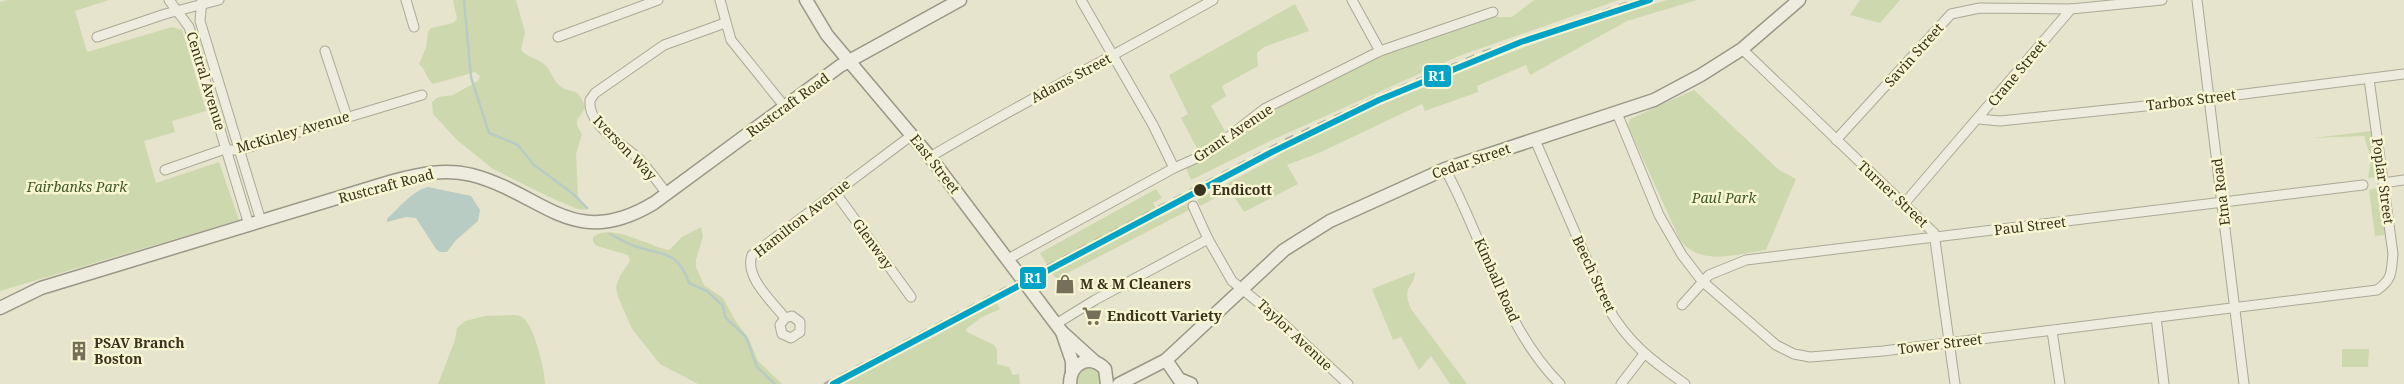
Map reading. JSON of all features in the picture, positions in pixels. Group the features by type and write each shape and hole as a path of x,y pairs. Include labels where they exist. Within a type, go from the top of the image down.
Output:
{"main road":[{"name":"East Street","path":"806,0 819,23 930,157 1059,328 1105,369"},
{"name":"Rustcraft Road","path":"0,308 40,288 415,175 440,171 459,172 484,179 551,212 587,223 610,221 631,215 667,194 849,61 960,0"},
{"name":"Cedar Street","path":"1118,384 1166,360 1284,250 1330,220 1445,169 1654,100 1701,75 1742,49 1799,0"},
{"name":"East Street","path":"1059,328 1072,361 1071,378"},
{"path":"1071,378 1077,364 1085,360 1094,361"},
{"path":"1166,360 1179,378 1191,384"},
{"path":"1105,369 1114,373 1134,375"},
{"path":"1105,369 1107,384"}],"street":[{"name":"Central Avenue","path":"169,0 189,27 249,225"},
{"path":"97,37 202,2 220,0"},
{"path":"406,0 414,27"},
{"path":"558,37 658,0"},
{"path":"720,0 728,33 737,48 785,106"},
{"path":"1081,0 1153,125 1174,168"},
{"name":"Adams Street","path":"930,157 1079,72 1113,56 1213,0"},
{"path":"1352,0 1380,51"},
{"path":"2071,9 2162,0"},
{"name":"Etna Road","path":"2197,0 2244,384"},
{"name":"Central Avenue","path":"202,2 200,21 261,221"},
{"name":"Savin Street","path":"1836,140 1951,14 1980,8 2071,9"},
{"name":"Crane Street","path":"1903,205 1979,119 2071,9"},
{"name":"Grant Avenue","path":"1008,259 1174,168 1208,153 1264,109 1380,51 1493,12"},
{"name":"Iverson Way","path":"667,194 639,159 598,124 590,110 590,100 595,93 664,45 725,23"},
{"name":"Turner Street","path":"1742,49 1903,205 1931,229 1937,238 1955,384"},
{"path":"325,51 347,117"},
{"name":"Tarbox Street","path":"1979,119 2000,121 2165,104 2404,74"},
{"name":"Poplar Street","path":"2369,79 2392,254 2391,275 2387,283"},
{"name":"McKinley Avenue","path":"165,170 227,150 240,150 422,95"},
{"name":"Tower Street","path":"1617,113 1659,215 1682,255 1702,281 1776,345 1794,354 1810,357 1874,352 2234,309 2377,290 2387,283"},
{"name":"Hamilton Avenue","path":"785,318 752,273 749,262 752,255 912,135"},
{"name":"Beech Street","path":"1534,140 1607,306 1618,325 1644,354 1684,384"},
{"name":"Kimball Road","path":"1445,169 1459,194 1524,340 1560,384"},
{"path":"2383,183 2404,180"},
{"name":"Paul Street","path":"1682,305 1702,281 1725,267 1746,260 2362,186"},
{"name":"Glenway","path":"835,192 911,297"},
{"name":"Taylor Avenue","path":"1193,206 1225,270 1240,289 1251,295 1275,316 1348,384"},
{"path":"1059,328 1095,300 1208,239"},
{"path":"2156,317 2164,384"},
{"path":"2052,330 2060,384"},
{"path":"1621,384 1644,354"}],"green space":[{"name":"Fairbanks Park","path":"8,0 109,0 75,11 87,52 172,27 182,30 206,111 172,121 175,132 144,141 156,183 219,162 239,220 0,291 0,2"},
{"path":"453,0 516,0 525,32 521,50 547,67 559,85 576,93 582,99 585,106 577,124 582,134 576,154 578,196 586,210 577,209 547,196 493,169 457,140 433,114 432,102 438,97 453,95 478,81 480,76 475,72 433,84 419,64 426,48 428,32 431,28 453,23 457,19"},
{"path":"1534,0 1619,0 1459,56 1270,141 1191,180 1185,166 1281,106 1331,79 1382,56 1494,17 1512,17"},
{"path":"1667,0 1697,0 1627,21 1530,75 1526,65 1477,86 1478,92 1425,111 1422,104 1321,152 1287,165 1298,184 1244,212 1230,190 1200,206 1197,200 1278,156 1276,152 1420,88 1468,68 1567,32"},
{"path":"1860,0 1900,0 1880,23 1850,15"},
{"path":"1295,4 1309,31 1264,47 1257,53 1258,66 1222,86 1226,96 1211,106 1225,131 1217,140 1198,150 1181,118 1188,114 1169,75"},
{"name":"Paul Park","path":"1694,90 1779,170 1796,179 1766,250 1732,256 1709,256 1698,254 1680,240 1628,126 1630,119"},
{"path":"2371,131 2377,177 2368,178 2371,159 2364,136 2313,138"},
{"path":"2378,188 2385,235 2375,236 2369,190"},
{"path":"1156,189 1162,198 1153,203 1161,217 1188,203 1191,209 1056,279 1040,253"},
{"path":"701,227 703,236 696,260 696,267 704,285 723,298 735,320 749,339 758,361 782,384 698,384 660,364 632,329 618,297 616,287 620,276 630,261 628,255 597,246 593,242 593,237 601,233 610,232 669,250 682,237"},
{"path":"1415,272 1407,295 1411,309 1467,384 1450,384 1431,356 1419,370 1401,337 1393,340 1372,289"},
{"path":"997,303 1000,309 982,317 966,329 967,332 994,345 997,350 997,364 1009,367 1013,375 1019,374 1020,384 843,384"},
{"path":"514,315 522,317 531,329 541,359 545,384 438,384 455,340 457,328 465,321 485,316"},
{"path":"2342,349 2369,349 2368,367 2342,367"},
{"path":"1091,367 1100,375 1100,384 1077,384 1078,373 1084,368"}],"shaded area":[{"path":"428,187 471,196 480,210 478,221 456,240 447,252 440,252 436,249 416,218 406,217 387,222 387,219 406,200"}],"waterway":[{"path":"464,0 471,77 489,133 518,145 533,164 572,193 587,208"},
{"path":"610,234 632,245 661,253 674,259 679,264 689,283 707,291 723,306 725,317 746,337 757,367 775,384"}],"railway":[{"path":"824,384 1287,139 1378,96 1483,52 1635,0"}],"transit line":[{"name":"R1","path":"833,384 1272,152 1379,100 1521,42 1650,0"}],"place":[{"name":"Endicott","path":"1200,190"},
{"name":"M & M Cleaners","path":"1065,284"},
{"name":"Endicott Variety","path":"1092,316"},
{"name":"PSAV Branch Boston","path":"79,351"}]}
